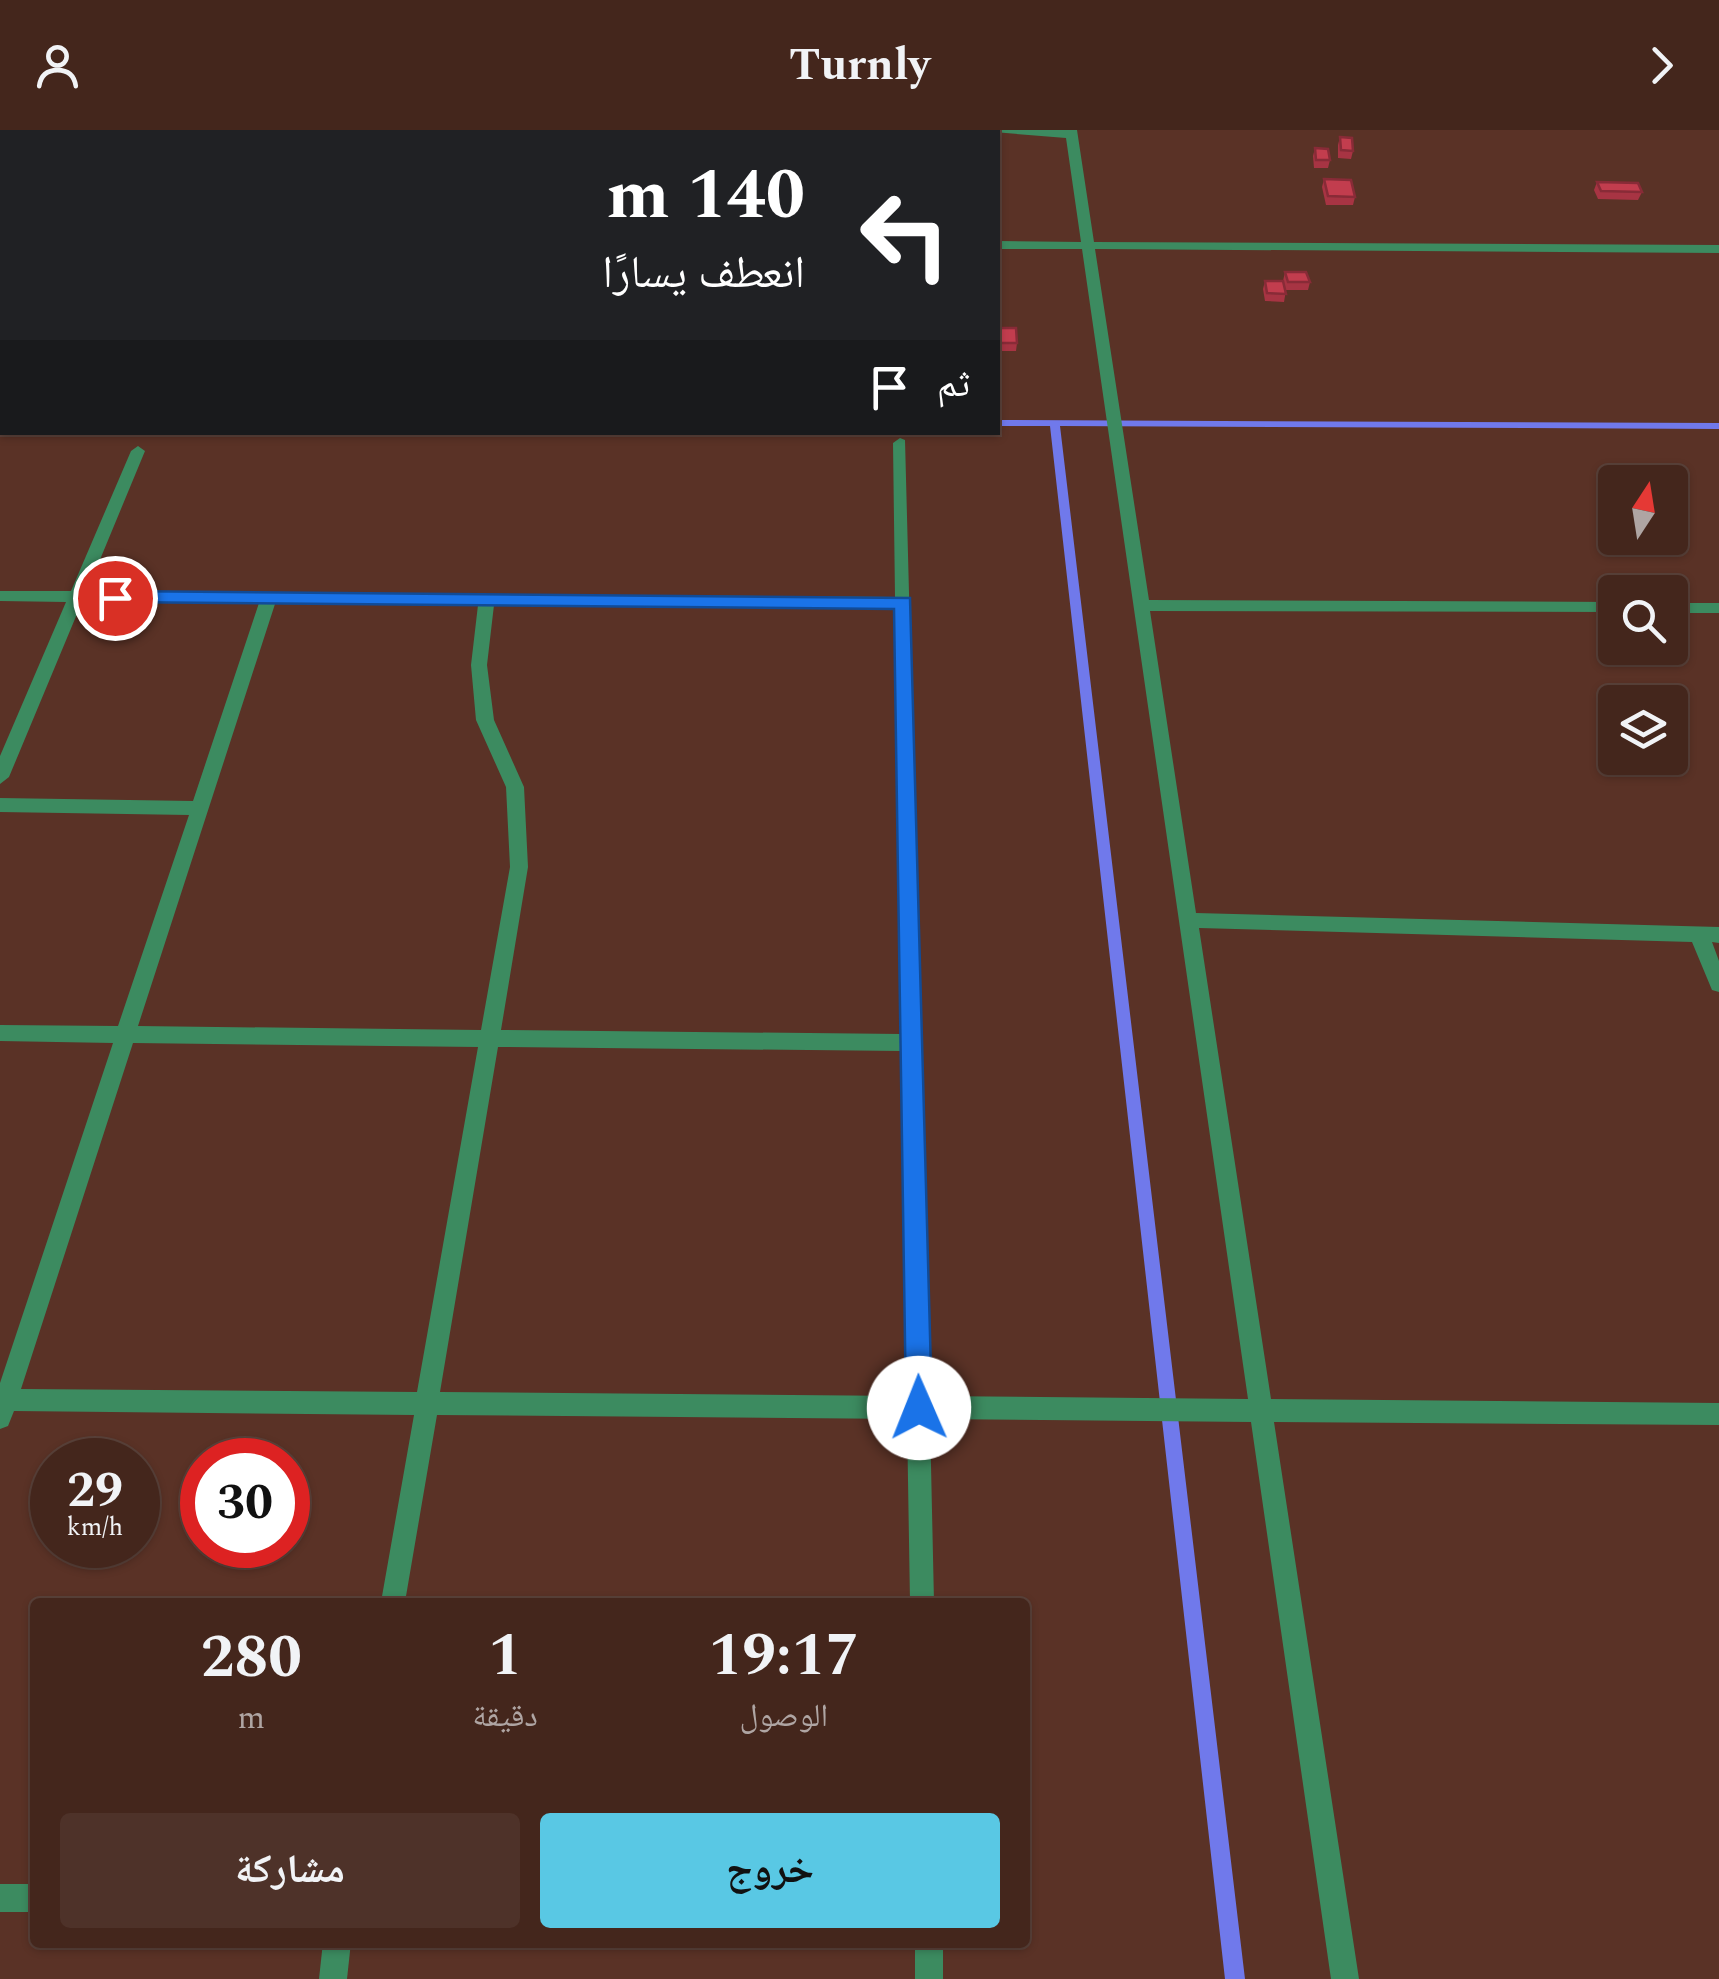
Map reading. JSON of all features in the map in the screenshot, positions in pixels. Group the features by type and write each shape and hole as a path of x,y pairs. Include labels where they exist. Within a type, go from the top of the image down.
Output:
{"street":[{"path":"1000,131 1071,133 1345,1979"},
{"path":"1000,245 1719,248"},
{"path":"900,443 922,1598"},
{"path":"0,777 138,452"},
{"path":"0,596 903,603"},
{"path":"268,599 2,1406 427,1404 1719,1414"},
{"path":"394,1598 519,867 515,787 486,720 479,665 486,600"},
{"path":"1140,605 1598,607"},
{"path":"1688,608 1719,608"},
{"path":"0,806 200,808"},
{"path":"1187,920 1709,935 1719,984"},
{"path":"0,1033 911,1043"},
{"path":"0,1898 30,1898"},
{"path":"334,1979 337,1948"},
{"path":"928,1948 929,1979"}],"building":[{"path":"1340,137 1352,138 1353,151 1341,150"},
{"path":"1315,148 1328,149 1330,160 1316,160"},
{"path":"1324,179 1351,180 1355,197 1328,196"},
{"path":"1597,182 1638,183 1642,192 1601,191"},
{"path":"1285,272 1306,272 1310,282 1288,282"},
{"path":"1265,281 1283,281 1286,294 1267,293"},
{"path":"1000,328 1016,328 1017,343 1000,343"}],"waterway":[{"path":"1000,423 1055,423"},
{"path":"1055,423 1719,426"},
{"path":"1055,423 1235,1979"}],"route":[{"path":"115,598 903,603 919,1408"}]}
